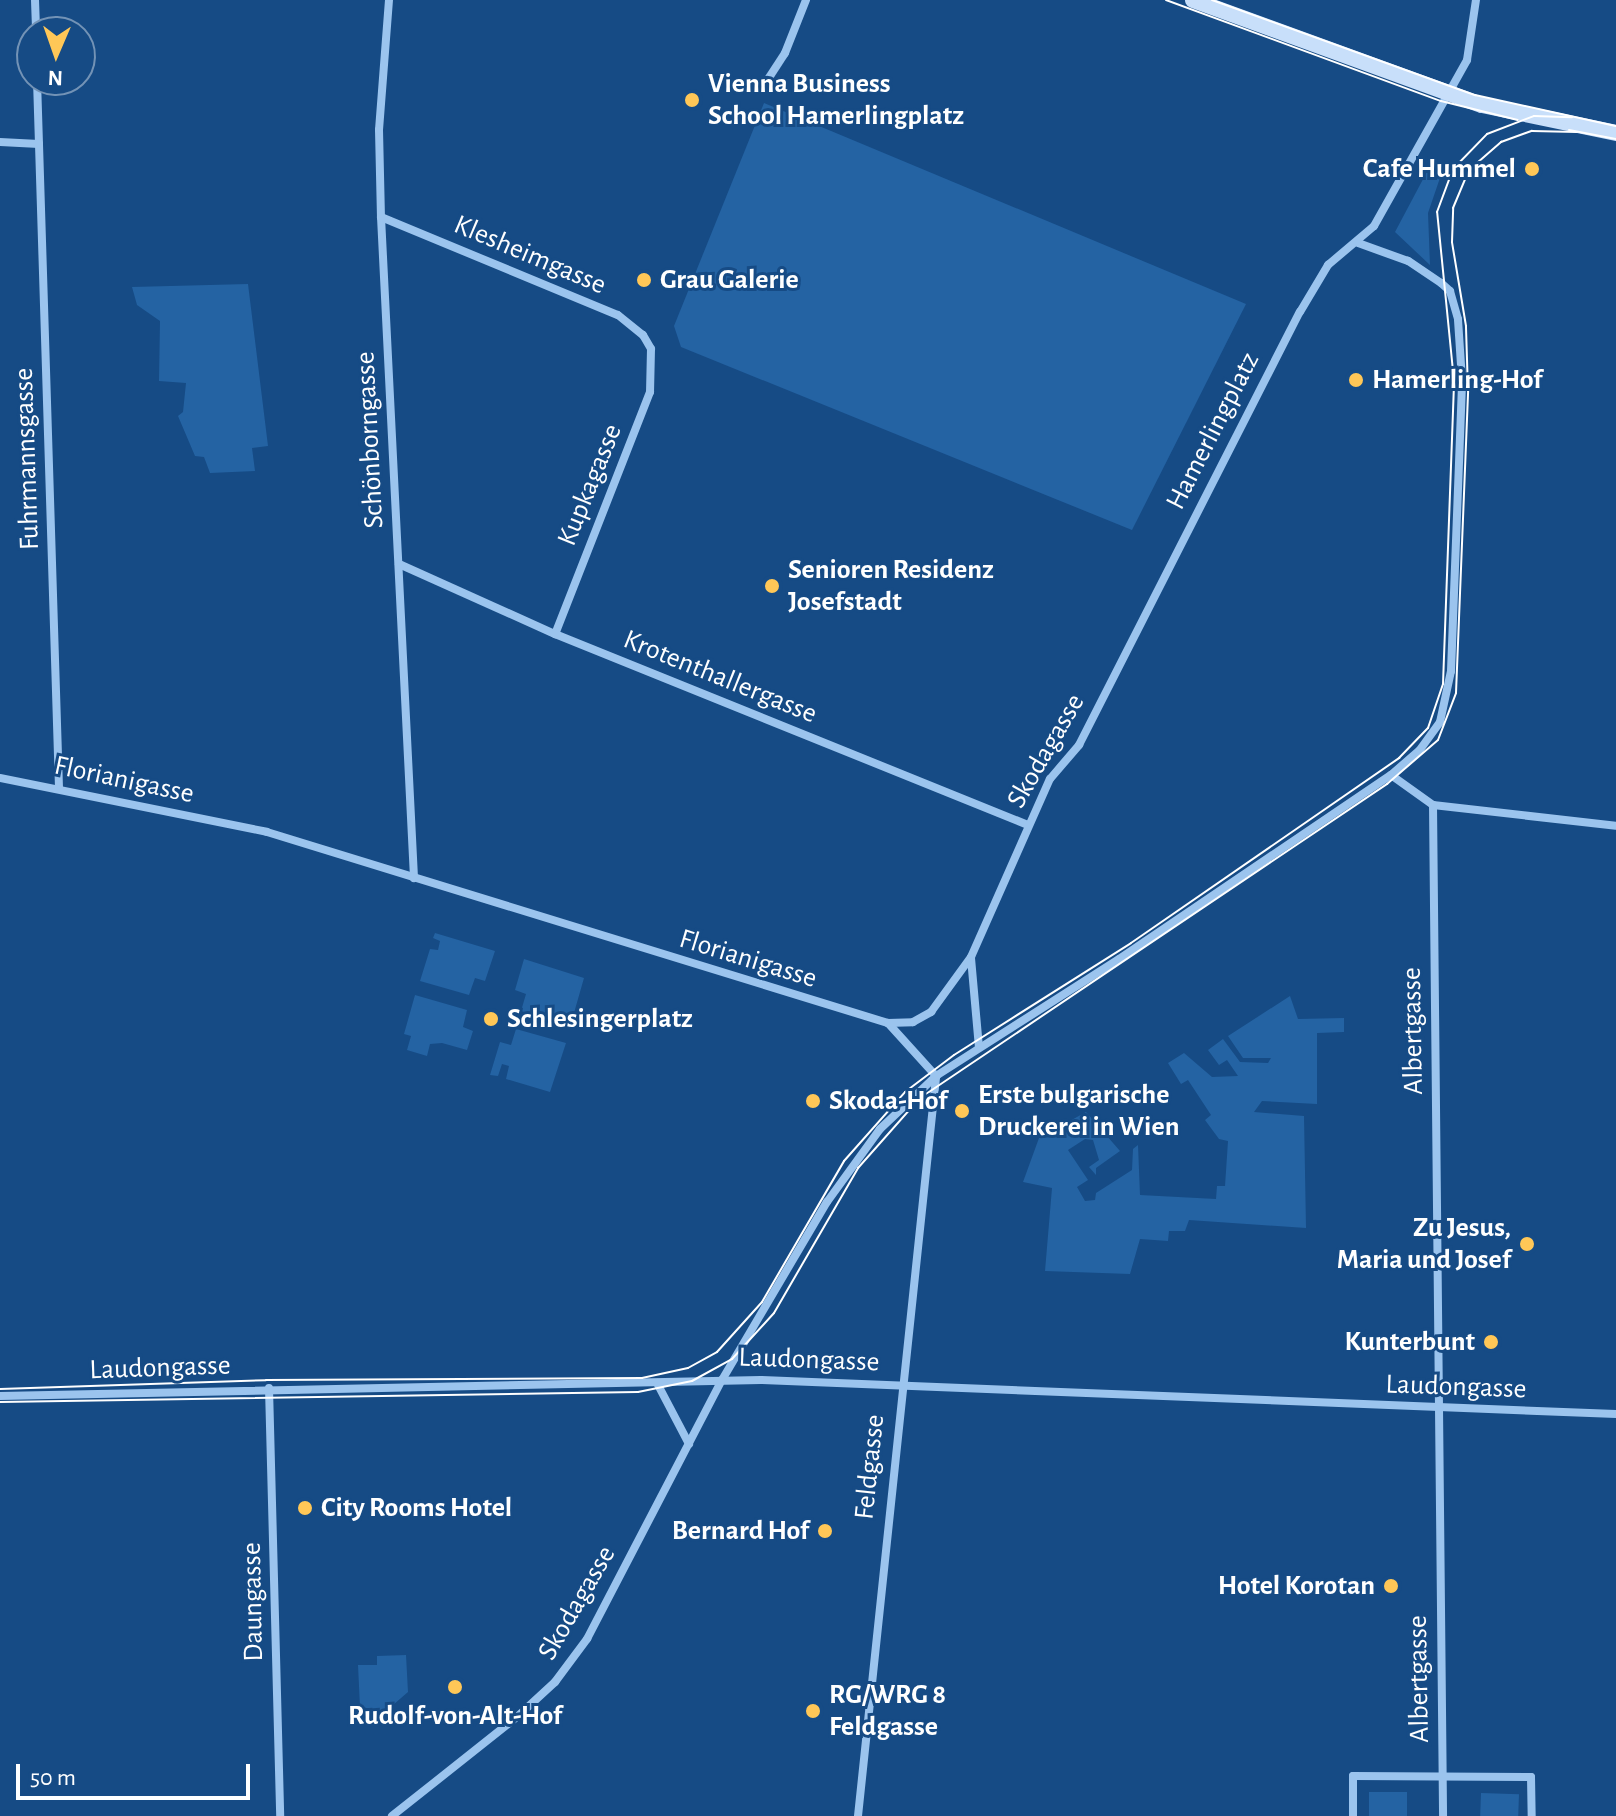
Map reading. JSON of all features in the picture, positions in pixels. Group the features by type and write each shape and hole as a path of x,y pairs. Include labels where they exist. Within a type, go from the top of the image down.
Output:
{"street":[{"name":"Schönborngasse","path":"389,0 379,130 381,217 414,878"},
{"path":"761,90 785,53 806,0"},
{"path":"1193,0 1446,93 1616,133"},
{"path":"888,1023 936,1076 1119,959 1391,775 1426,744 1440,722 1448,692 1462,380 1458,319 1450,291 1408,261 1358,243 1374,226 1467,60 1476,0"},
{"name":"Fuhrmannsgasse","path":"38,96 59,788"},
{"path":"0,142 39,144"},
{"name":"Klesheimgasse","path":"381,217 618,315 643,335 651,349"},
{"name":"Hamerlingplatz","path":"1166,570 1300,312 1328,265 1358,243"},
{"name":"Kupkagasse","path":"555,634 650,392 651,349"},
{"name":"Krotenthallergasse","path":"399,564 555,634 1028,825"},
{"name":"Skodagasse","path":"888,1023 913,1022 931,1012 971,957 1050,779 1079,745 1166,570"},
{"path":"1391,775 1433,805 1616,826"},
{"name":"Florianigasse","path":"0,778 267,832 888,1023"},
{"name":"Albertgasse","path":"1433,805 1443,1816"},
{"name":"Skodagasse","path":"971,957 979,1048"},
{"name":"Skodagasse","path":"392,1816 555,1682 587,1639 722,1380 851,1167 880,1129 936,1076"},
{"name":"Feldgasse","path":"858,1816 900,1385 936,1076"},
{"name":"Laudongasse","path":"0,1396 722,1380 1616,1414"},
{"path":"657,1383 689,1444"},
{"name":"Daungasse","path":"269,1388 280,1816"},
{"path":"1353,1816 1353,1776 1531,1777 1532,1816"}],"shaded area":[{"path":"764,103 1246,304 1132,530 681,347 674,326"},
{"path":"1430,166 1442,172 1428,213 1430,265 1395,232"},
{"path":"248,284 268,446 252,448 255,471 210,473 204,457 195,456 178,416 183,412 186,383 159,381 160,321 137,305 132,287"},
{"path":"435,933 495,951 485,981 475,978 469,995 420,981 430,949 438,950 440,941 433,938"},
{"path":"524,959 584,978 570,1027 521,1011 526,994 515,990"},
{"path":"415,995 467,1010 463,1027 473,1031 467,1050 442,1043 430,1044 427,1056 407,1050 411,1036 404,1034"},
{"path":"1290,996 1298,1019 1344,1018 1344,1032 1317,1033 1317,1104 1262,1101 1254,1112 1304,1116 1306,1228 1189,1220 1185,1231 1169,1231 1168,1241 1140,1239 1130,1274 1045,1271 1052,1188 1023,1182 1039,1138 1086,1112 1120,1151 1096,1168 1096,1175 1089,1167 1099,1160 1093,1140 1085,1139 1068,1150 1088,1180 1077,1187 1085,1201 1095,1200 1096,1193 1132,1170 1133,1149 1138,1145 1140,1195 1216,1199 1217,1186 1225,1186 1228,1141 1219,1139 1205,1120 1211,1115 1188,1080 1181,1084 1168,1063 1184,1053 1212,1077 1238,1076 1227,1060 1219,1065 1208,1050 1223,1039 1240,1062 1268,1063 1271,1058 1243,1058 1228,1036"},
{"path":"516,1029 566,1043 550,1092 506,1079 509,1066 502,1064 498,1076 490,1075 500,1042 511,1045"},
{"path":"406,1655 408,1692 386,1711 360,1707 358,1665 377,1665 377,1656"},
{"path":"1369,1792 1407,1792 1407,1816 1369,1816"},
{"path":"1481,1793 1519,1794 1518,1816 1480,1816"}],"tram line":[{"path":"1166,0 1441,101 1518,120"},
{"path":"1212,0 1475,95 1616,126"},
{"path":"0,1389 266,1380 642,1378 688,1368 717,1352 762,1302 844,1161 905,1092 954,1055 1131,943 1399,758 1428,728 1443,684 1454,381 1437,212 1453,169 1487,134 1534,116 1572,117"},
{"path":"1569,130 1616,139"},
{"path":"0,1402 638,1392 692,1381 732,1359 774,1313 858,1168 920,1098 1387,784 1438,740 1456,693 1468,391 1466,326 1452,242 1453,208 1469,170 1501,142 1532,131 1577,132"}],"place":[{"name":"Vienna Business School Hamerlingplatz","path":"692,100"},
{"name":"Cafe Hummel","path":"1532,169"},
{"name":"Grau Galerie","path":"644,280"},
{"name":"Hamerling-Hof","path":"1356,380"},
{"name":"Senioren Residenz Josefstadt","path":"772,586"},
{"name":"Schlesingerplatz","path":"491,1019"},
{"name":"Skoda-Hof","path":"813,1101"},
{"name":"Erste bulgarische Druckerei in Wien","path":"962,1111"},
{"name":"Zu Jesus, Maria und Josef","path":"1527,1244"},
{"name":"Kunterbunt","path":"1491,1342"},
{"name":"City Rooms Hotel","path":"305,1508"},
{"name":"Bernard Hof","path":"825,1531"},
{"name":"Hotel Korotan","path":"1391,1586"},
{"name":"Rudolf-von-Alt-Hof","path":"455,1687"},
{"name":"RG/WRG 8 Feldgasse","path":"813,1711"}]}
